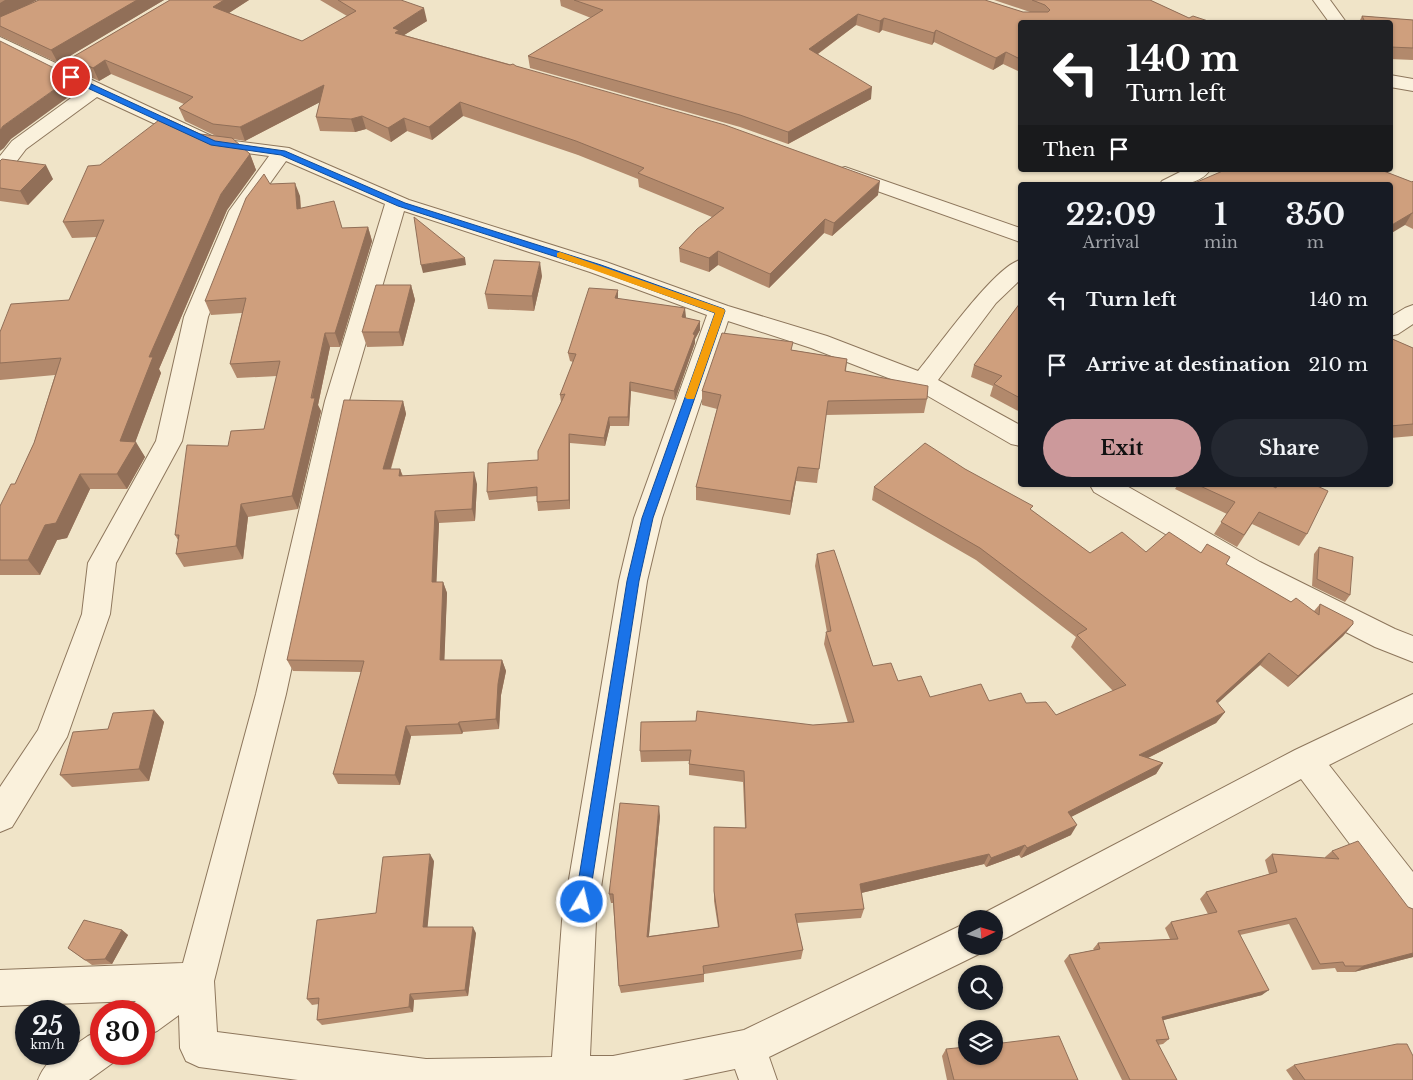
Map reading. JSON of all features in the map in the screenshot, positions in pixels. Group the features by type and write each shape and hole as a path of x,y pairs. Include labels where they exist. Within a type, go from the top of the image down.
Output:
{"street":[{"path":"1321,0 1336,20"},
{"path":"5,50 67,67 95,89 214,144 282,152 396,202 598,267 720,311 820,342 923,382 1018,436"},
{"path":"1393,81 1413,85"},
{"path":"0,170 19,145 95,89"},
{"path":"0,816 51,737 96,614 102,563 169,441 196,317 240,211 282,152"},
{"path":"830,167 1018,234"},
{"path":"1175,182 1196,172"},
{"path":"396,202 336,401 271,694 196,981 199,1048 426,1079 614,1074 752,1064 958,946"},
{"path":"923,382 988,298 1018,269"},
{"path":"570,1075 579,921 633,581 648,518 720,311"},
{"path":"1393,339 1413,313"},
{"path":"1106,487 1250,570 1385,638 1413,649"},
{"path":"1003,921 1306,760 1413,708"},
{"path":"1306,760 1413,900"},
{"path":"0,988 196,981"},
{"path":"155,1010 196,981"},
{"path":"57,1080 90,1057"}],"building":[{"path":"39,0 137,0 51,50 0,26 0,17"},
{"path":"170,0 224,0 213,7 302,41 356,11 338,0 401,0 424,8 393,28 399,30 395,33 510,65 513,64 725,125 880,181 834,223 825,219 770,274 718,251 709,258 679,248 697,229 724,208 638,173 644,168 576,141 460,102 429,127 404,118 388,128 362,116 351,119 316,117 324,85 240,127 213,124 179,108 193,97 105,60 93,68 71,58"},
{"path":"574,0 985,0 1023,12 1048,12 1050,10 1045,5 1032,0 1150,0 1189,18 1193,16 1205,20 1018,20 1018,58 1006,52 996,58 936,30 934,33 884,18 880,21 858,14 809,49 872,87 788,132 740,115 528,56 603,10"},
{"path":"1362,16 1413,20 1413,48 1393,47 1393,20 1364,20"},
{"path":"0,41 72,77 0,130"},
{"path":"163,117 200,134 232,138 250,154 221,194 149,357 153,357 120,441 136,442 117,474 80,474 56,523 45,525 28,560 0,560 0,506 11,484 15,484 34,443 61,358 0,363 0,332 11,304 69,300 104,220 63,222 88,166 100,165"},
{"path":"2,159 46,165 20,191 0,188 0,161"},
{"path":"1220,172 1386,172 1413,181 1413,213 1393,224 1393,182 1197,182"},
{"path":"264,174 270,184 295,183 297,209 334,201 342,228 368,227 335,333 325,333 311,398 315,398 292,496 241,504 236,546 176,554 179,535 175,535 187,445 228,446 231,431 264,429 280,361 230,364 246,298 205,301 246,198"},
{"path":"414,217 465,258 421,265"},
{"path":"494,260 540,262 532,296 485,294"},
{"path":"376,285 411,285 399,332 362,332"},
{"path":"589,288 618,290 615,298 685,308 682,317 700,321 693,334 695,335 674,391 630,382 628,417 609,417 604,438 569,434 569,500 537,502 537,487 487,492 488,463 538,460 538,451 565,394 560,395 576,354 568,353"},
{"path":"1018,306 1018,397 994,384 1002,376 974,365"},
{"path":"722,333 793,342 791,350 847,359 845,371 928,386 927,399 828,401 819,469 798,467 791,501 696,487 721,395 702,391"},
{"path":"1393,339 1413,348 1413,424 1393,426"},
{"path":"344,400 403,401 383,469 400,469 399,476 474,472 472,509 435,511 432,582 443,582 440,660 502,660 498,684 496,719 459,722 458,724 406,726 395,775 333,774 364,661 287,660"},
{"path":"925,443 965,469 1033,506 1030,509 1090,553 1122,532 1146,552 1169,532 1201,553 1207,544 1230,557 1226,564 1291,602 1296,598 1319,615 1320,604 1353,621 1353,624 1298,676 1269,653 1216,701 1225,712 1139,755 1163,763 1068,812 1077,825 1027,848 1025,845 991,858 989,854 860,884 864,909 795,914 803,950 703,966 704,974 619,986 613,894 609,894 620,803 659,806 647,937 719,927 714,891 714,827 746,828 744,771 689,764 691,750 640,751 641,722 696,721 697,711 813,725 854,722 826,632 831,631 817,554 834,550 873,666 891,663 898,681 921,676 930,697 981,684 989,701 1021,693 1026,703 1046,702 1056,715 1126,685 1077,635 1087,629 980,548 874,487"},
{"path":"1202,487 1319,487 1328,491 1307,534 1259,512 1244,535 1221,522 1235,502"},
{"path":"1319,547 1353,557 1350,595 1317,579"},
{"path":"154,710 139,769 60,775 73,732 108,729 113,713"},
{"path":"1358,841 1408,907 1413,909 1413,953 1363,966 1345,966 1343,962 1320,964 1296,918 1238,931 1269,990 1162,1017 1169,1039 1156,1040 1177,1080 1130,1080 1069,955 1100,949 1098,943 1178,939 1171,922 1217,912 1206,892 1277,872 1272,854 1339,859 1332,851"},
{"path":"430,854 423,927 473,927 465,990 410,994 409,1007 317,1020 319,998 307,999 317,920 376,913 383,857"},
{"path":"84,920 122,930 105,959 85,960 68,948"},
{"path":"1059,1036 1078,1080 954,1080 946,1049 958,1048 958,1065 1003,1065 1003,1043"},
{"path":"1397,1044 1407,1044 1413,1056 1413,1080 1305,1080 1294,1065"}],"slow traffic":[{"path":"560,255 720,311 690,397"}],"route":[{"path":"71,77 214,144 282,152 402,204 598,267 720,311 648,518 633,581 582,902"}]}
